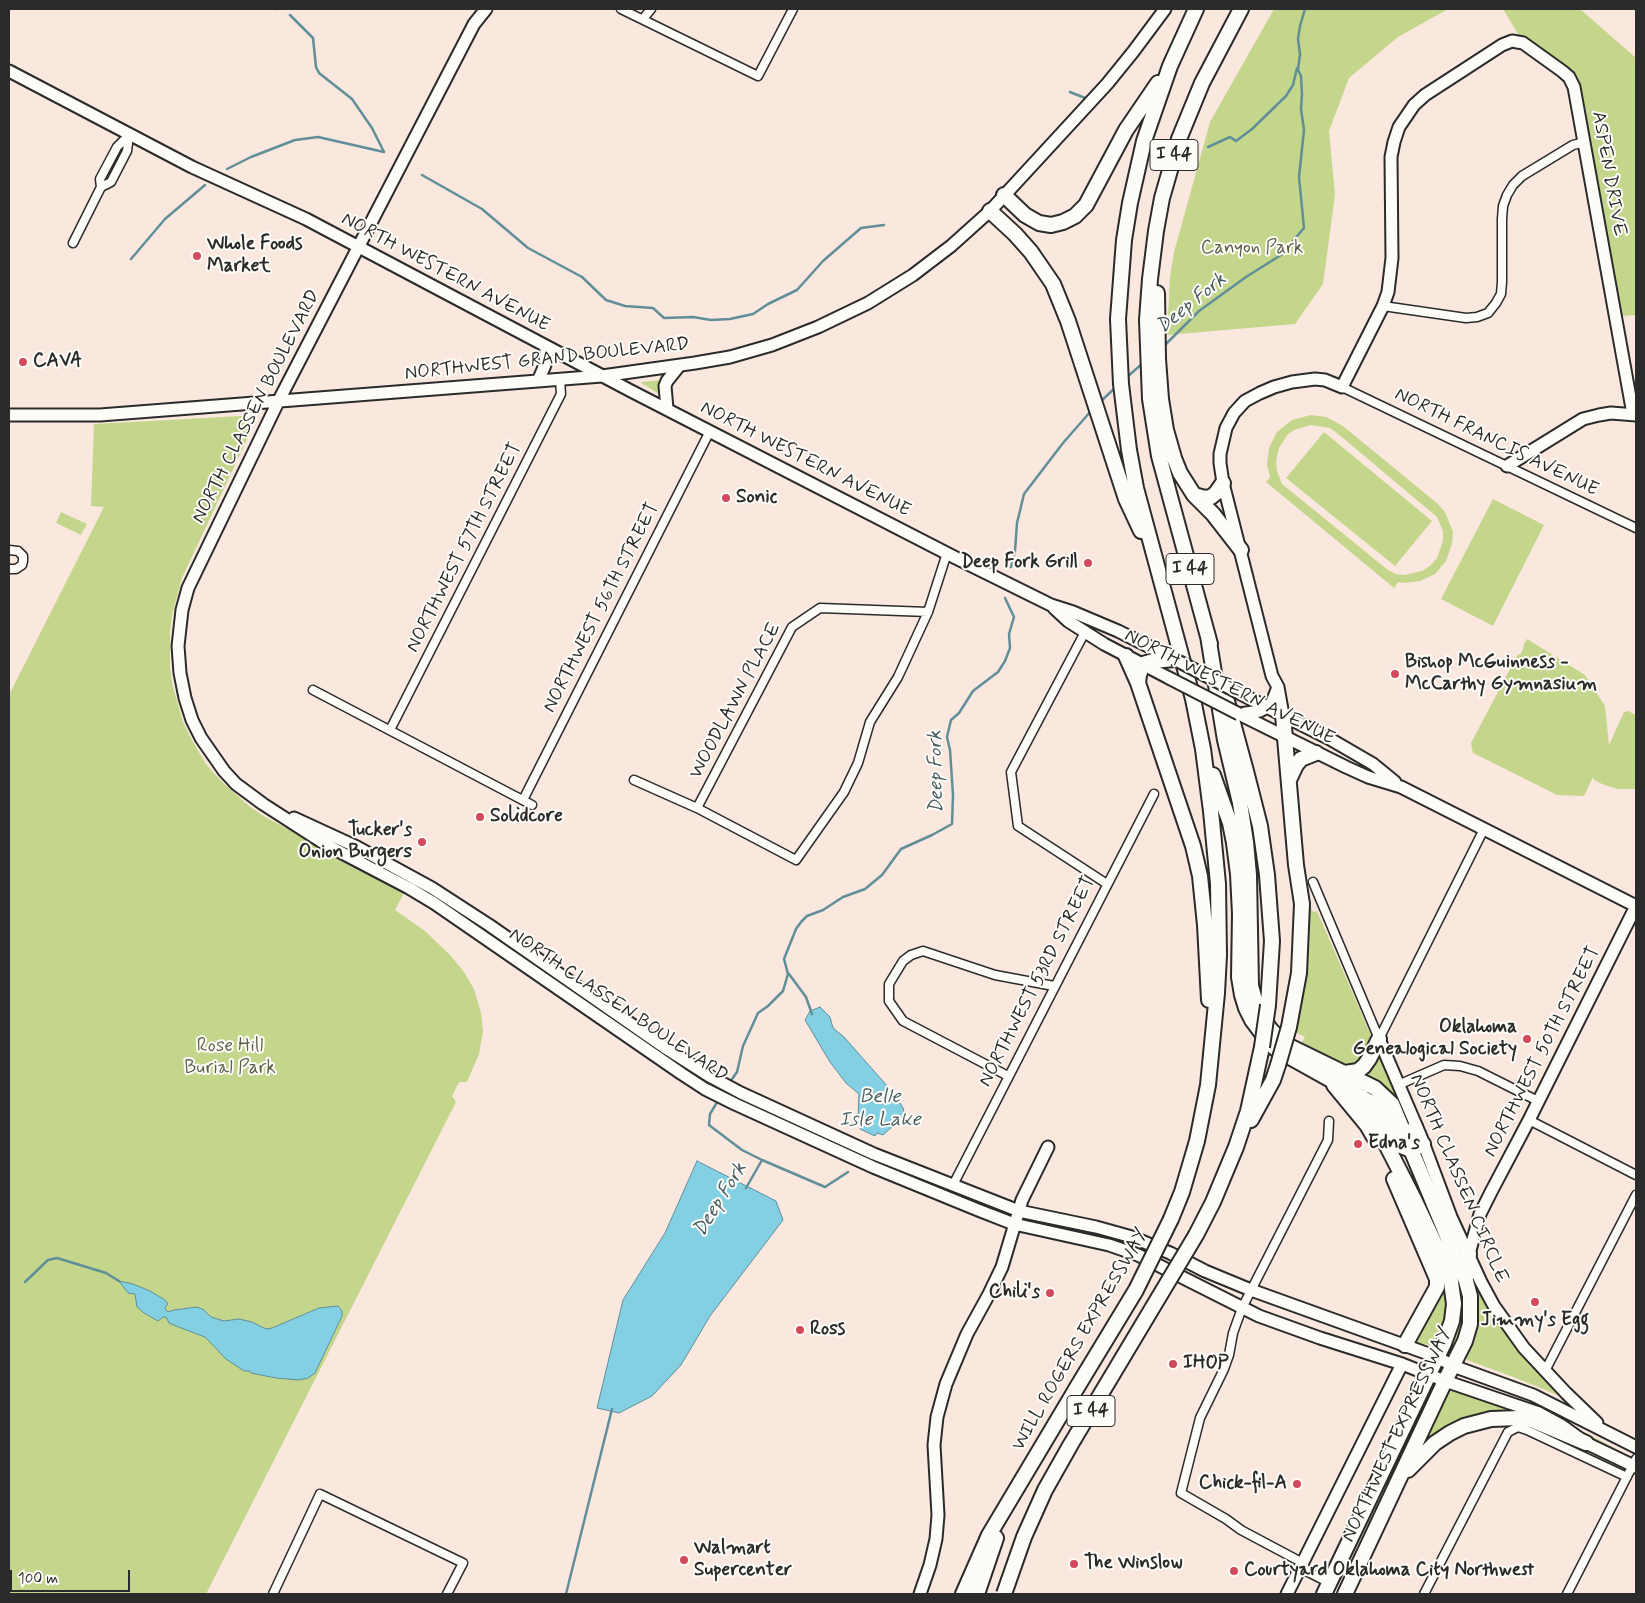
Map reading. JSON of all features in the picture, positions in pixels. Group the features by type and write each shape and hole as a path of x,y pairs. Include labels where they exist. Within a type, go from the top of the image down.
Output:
{"highway":[{"name":"WILL ROGERS EXPRESSWAY","path":"963,1594 978,1558 1009,1502 1136,1290 1171,1219 1182,1192 1197,1142 1208,1085 1212,1057 1219,956 1218,884 1214,835 1203,749 1193,700 1136,488 1124,421 1118,343 1121,269 1130,202 1144,141 1170,66 1196,9"},
{"name":"I 44","path":"1004,1594 1024,1537 1045,1490 1196,1236 1213,1202 1236,1147 1248,1111 1262,1047 1268,1005 1271,960 1267,875 1260,826 1159,456 1150,279 1156,231 1170,171 1188,116 1202,82 1241,9"},
{"path":"1004,195 1025,216 1039,223 1051,225 1075,216 1091,197 1126,130 1170,66"},
{"path":"990,211 1031,252 1053,284 1061,302 1126,499 1158,567"},
{"path":"1156,399 1180,473 1194,495 1213,514 1241,550"},
{"path":"1194,495 1205,498 1210,497 1216,493 1223,483"},
{"name":"NORTHWEST EXPRESSWAY","path":"1208,636 1225,740 1240,804 1246,842 1250,885 1251,986 1258,1011 1278,1038 1301,1052 1375,1088 1392,1104 1417,1147 1470,1296 1470,1324 1465,1342 1345,1594"},
{"path":"1126,656 1138,683 1184,817 1200,876 1205,925 1212,1057"},
{"path":"1138,683 1143,664 1167,658"},
{"path":"1236,1147 1278,1065 1289,1028 1299,973 1302,904 1296,865 1283,716"},
{"path":"1203,749 1230,823 1234,843 1238,874 1240,977 1246,1008 1256,1027 1270,1044 1290,1058 1372,1103 1385,1117 1396,1144 1417,1147"},
{"path":"1288,781 1301,759 1316,753"},
{"path":"1344,1073 1358,1071 1364,1066 1379,1039"},
{"path":"1322,1074 1339,1090 1367,1125 1438,1279 1437,1287 1405,1345"},
{"path":"1362,1097 1414,1199"},
{"path":"1414,1199 1414,1187 1409,1170 1417,1147 1416,1127"},
{"name":"NORTHWEST EXPRESSWAY","path":"1327,1588 1437,1357 1452,1321 1453,1294 1446,1267 1414,1199"},
{"path":"1466,1281 1469,1254"},
{"path":"1400,1478 1435,1443 1450,1433 1464,1426 1491,1418 1520,1418 1534,1421 1586,1443"},
{"path":"977,1594 1009,1502"}],"main road":[{"name":"NORTH CLASSEN BOULEVARD","path":"474,24 475,9"},
{"name":"NORTH CLASSEN BOULEVARD","path":"486,9 474,24 278,402 188,588 182,610 178,646 180,673 192,720 201,738 224,771 236,784 263,804 326,844 434,903 658,1057 705,1088 735,1104 908,1182 1014,1224 1109,1245 1138,1255 1242,1308 1320,1338 1365,1351 1539,1413 1562,1425 1586,1443 1635,1464"},
{"name":"NORTHWEST GRAND BOULEVARD","path":"9,415 100,415 602,376 730,357 772,345 852,311 920,270 951,246 990,211 1107,84 1165,9"},
{"name":"ASPEN DRIVE","path":"1383,306 1391,277 1391,157 1399,127 1414,104 1425,95 1502,45 1512,42 1523,43 1562,71 1574,87 1634,415"},
{"name":"NORTH WESTERN AVENUE","path":"9,72 192,167 306,219 546,347 947,554 1051,605 1118,631 1167,658 1330,739 1373,764 1401,787"},
{"path":"1283,716 1278,686 1272,676 1223,483 1220,463 1224,436 1234,413 1245,402 1267,390 1300,380 1325,380 1342,386 1383,306"},
{"path":"538,381 545,364 546,347"},
{"path":"666,409 666,381 679,366"},
{"path":"1507,466 1583,419 1611,413 1634,415"},
{"name":"NORTH WESTERN AVENUE","path":"1051,605 1068,621 1126,656 1316,753 1368,776 1401,787 1636,906"},
{"path":"1251,699 1261,697 1266,693 1272,676"},
{"path":"1243,715 1267,708 1272,702 1278,686"},
{"name":"NORTH CLASSEN BOULEVARD","path":"263,804 331,834 432,888 489,925 664,1047 711,1077 741,1093 874,1154 953,1185 1019,1210 1132,1237 1251,1290 1437,1357 1453,1366 1533,1395 1636,1447"},
{"name":"NORTHWEST 50TH STREET","path":"1469,1254 1480,1214 1636,906"},
{"path":"482,935 489,925"},
{"path":"593,1012 600,1002"},
{"name":"NORTH CLASSEN CIRCLE","path":"1379,1039 1416,1127"},
{"path":"658,1057 664,1047"},
{"path":"920,1594 930,1565 936,1538 938,1515 934,1445 937,1417 946,1384 967,1334 1002,1267 1022,1200 1048,1147"},
{"name":"NORTH CLASSEN CIRCLE","path":"1417,1147 1494,1306 1524,1348 1566,1393 1606,1431"},
{"path":"908,1182 913,1169"},
{"name":"NORTHWEST 50TH STREET","path":"1452,1217 1462,1228 1468,1228 1480,1214"},
{"path":"1287,1594 1402,1364"}],"street":[{"path":"621,9 758,76 793,9"},
{"path":"643,19 650,9"},
{"path":"73,243 101,187 100,179 104,171 117,146 128,135"},
{"path":"101,187 111,182 127,151 128,135"},
{"path":"1383,306 1466,318 1488,313 1496,304 1501,294 1502,218 1503,206 1507,195 1522,176 1573,145 1585,142"},
{"name":"NORTHWEST 57TH STREET","path":"390,730 561,394 560,379"},
{"name":"NORTH FRANCIS AVENUE","path":"1342,386 1636,528"},
{"name":"NORTHWEST 56TH STREET","path":"523,800 710,431"},
{"path":"9,550 18,551 23,561 19,567 13,570 9,569"},
{"path":"634,780 697,808 796,860 844,792 858,763 870,722 898,676 928,612 947,554"},
{"name":"WOODLAWN PLACE","path":"697,808 792,627 820,608 928,612"},
{"path":"1085,632 1011,772 1018,826 1107,884"},
{"path":"313,690 532,804"},
{"name":"NORTHWEST 53RD STREET","path":"953,1185 1154,794"},
{"path":"1379,1039 1484,829"},
{"name":"NORTH CLASSEN CIRCLE","path":"1313,882 1379,1039"},
{"path":"1008,1076 903,1020 889,1001 889,984 903,961 911,955 922,951 995,976 1054,986"},
{"path":"1398,1085 1444,1065 1460,1066 1478,1071 1538,1102"},
{"path":"1529,1120 1636,1176"},
{"path":"1327,1588 1306,1571 1303,1563 1241,1530 1181,1493 1200,1418 1224,1369 1233,1333 1242,1308 1328,1140 1329,1121"},
{"path":"1544,1370 1636,1195"},
{"path":"1424,1594 1508,1432 1518,1427 1527,1430 1627,1477"},
{"path":"1568,1594 1635,1464"},
{"path":"273,1594 320,1494 463,1564 447,1594"}],"green space":[{"name":"Canyon Park","path":"1274,9 1448,9 1398,37 1349,78 1329,131 1335,195 1323,284 1295,324 1167,335 1170,277 1174,252 1210,122"},
{"path":"1503,9 1580,9 1636,58 1636,315 1621,316 1582,91 1575,78 1522,36 1519,36"},
{"path":"661,380 659,394 641,383 642,382"},
{"path":"1311,415 1326,417 1343,426 1438,504 1445,512 1453,532 1452,544 1446,561 1435,574 1420,581 1398,582 1394,588 1266,482 1270,477 1267,465 1269,448 1277,432 1292,420","holes":["1311,425 1330,428 1437,517 1443,531 1443,541 1437,558 1430,566 1422,571 1405,575 1396,574 1388,570 1282,484 1277,471 1276,461 1279,448 1288,434 1294,430"]},
{"name":"Rose Hill Burial Park","path":"242,416 250,421 251,431 182,578 172,615 170,668 173,687 183,722 206,764 221,781 249,806 265,817 405,891 395,910 425,931 450,955 464,972 474,989 481,1013 483,1031 479,1054 467,1082 459,1082 452,1096 456,1102 206,1594 9,1594 9,695 104,507 91,506 94,424"},
{"path":"1324,432 1432,521 1395,566 1286,478"},
{"path":"1493,499 1544,525 1493,626 1441,599"},
{"path":"61,512 87,524 81,535 56,523"},
{"path":"1527,639 1585,675 1605,706 1609,745 1624,712 1628,711 1636,715 1636,789 1617,789 1594,780 1593,777 1584,796 1557,795 1473,753 1471,743"},
{"path":"1304,892 1313,912 1317,911 1370,1033 1371,1040 1363,1060 1349,1069 1300,1046 1305,1037 1293,1031"},
{"path":"1380,1056 1413,1131 1361,1075"},
{"path":"1415,1177 1464,1289 1467,1311 1455,1351 1451,1352 1450,1348 1460,1316 1461,1299 1457,1282"},
{"path":"1470,1269 1567,1399 1467,1360 1465,1354"},
{"path":"1444,1285 1446,1314 1439,1336 1430,1345 1418,1343 1417,1341"},
{"path":"1450,1391 1519,1411 1423,1447 1420,1445 1447,1392"},
{"path":"1563,1421 1624,1454 1589,1438 1563,1423"}],"water":[{"name":"Belle Isle Lake","path":"820,1007 830,1017 833,1028 844,1037 896,1096 906,1118 903,1124 893,1126 883,1135 877,1133 875,1136 860,1129 861,1126 858,1119 859,1094 846,1083 830,1062 805,1020 810,1011"},
{"path":"697,1161 776,1201 783,1220 710,1316 681,1365 652,1396 619,1413 597,1408 623,1300 665,1233"},
{"path":"119,1281 150,1291 165,1300 168,1304 165,1307 168,1312 197,1307 204,1310 211,1317 224,1321 239,1319 252,1322 266,1329 319,1308 338,1306 342,1311 342,1316 315,1373 308,1378 299,1380 276,1378 244,1371 226,1359 205,1337 169,1323 166,1317 158,1321 144,1313 137,1307 135,1294 128,1293"}],"waterway":[{"name":"Deep Fork","path":"1164,346 1199,311 1246,277 1281,255 1304,228 1299,177 1304,130 1301,109 1301,76 1298,70 1300,54 1298,39 1305,9"},
{"path":"290,15 313,38 316,67 319,73 352,99 372,128 384,152"},
{"path":"1208,147 1230,137 1236,141 1252,129 1286,96 1293,85 1297,68"},
{"path":"1070,92 1085,98"},
{"path":"227,169 251,157 295,140 318,137 384,152"},
{"path":"422,175 482,209 528,248 582,277 606,300 625,306 653,308 664,318 693,317 711,320 730,319 753,314 768,304 797,290 823,261 861,228 884,225"},
{"path":"131,259 165,219 205,185"},
{"name":"Deep Fork","path":"1126,378 1144,362"},
{"name":"Deep Fork","path":"1100,402 1116,387"},
{"name":"Deep Fork","path":"1011,567 1015,551 1017,523 1024,494 1063,443 1091,411"},
{"name":"Deep Fork","path":"730,1082 737,1072 743,1046 758,1013 783,991 788,974 784,959 796,929 801,922 807,916 823,910 843,897 865,889 882,875 901,849 952,824 953,795 950,750 947,737 951,720 959,713 973,691 998,672 1005,661 1010,648 1009,634 1014,617 1005,598"},
{"path":"789,974 806,997 812,1014"},
{"name":"Deep Fork","path":"719,1099 710,1114 709,1125 742,1150 762,1160 746,1188"},
{"path":"762,1160 825,1187 848,1172"},
{"path":"25,1282 48,1260 57,1258 106,1273 119,1281"},
{"name":"Deep Fork","path":"566,1594 612,1409"}],"place":[{"name":"Whole Foods Market","path":"197,256"},
{"name":"CAVA","path":"23,362"},
{"name":"Sonic","path":"726,498"},
{"name":"Deep Fork Grill","path":"1088,563"},
{"name":"Bishop McGuinness - McCarthy Gymnasium","path":"1395,674"},
{"name":"Solidcore","path":"480,817"},
{"name":"Tucker's Onion Burgers","path":"422,842"},
{"name":"Oklahoma Genealogical Society","path":"1527,1039"},
{"name":"Edna's","path":"1358,1144"},
{"name":"Chili's","path":"1050,1293"},
{"name":"Jimmy's Egg","path":"1535,1302"},
{"name":"Ross","path":"800,1330"},
{"name":"IHOP","path":"1173,1364"},
{"name":"Chick-fil-A","path":"1297,1484"},
{"name":"Walmart Supercenter","path":"684,1560"},
{"name":"The Winslow","path":"1074,1564"},
{"name":"Courtyard Oklahoma City Northwest","path":"1234,1571"}]}
